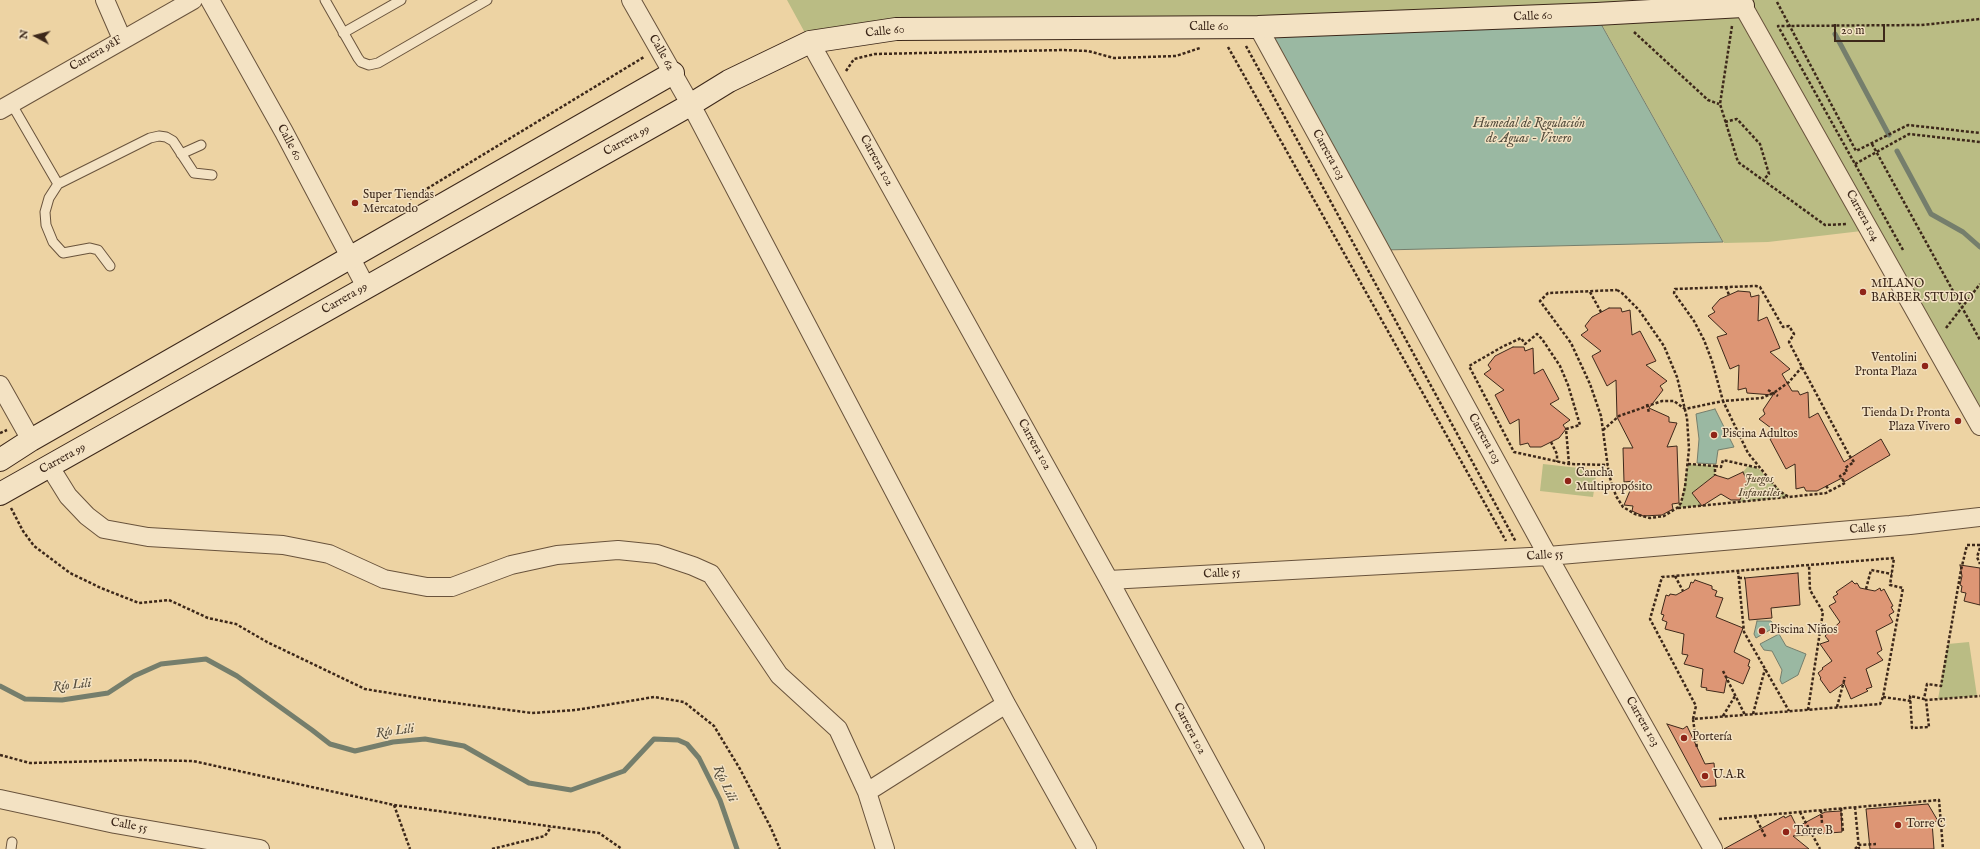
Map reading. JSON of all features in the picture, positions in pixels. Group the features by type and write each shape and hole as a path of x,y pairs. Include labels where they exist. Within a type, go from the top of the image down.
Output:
{"street":[{"path":"105,0 122,39"},
{"name":"Carrera 98F","path":"6,107 122,39 193,0"},
{"name":"Calle 60","path":"210,0 280,125 366,288"},
{"name":"Calle 62","path":"631,0 673,73 1006,704 1087,849"},
{"name":"Calle 60","path":"690,105 729,81 810,42 896,29 1258,28 1596,14 1738,13"},
{"name":"Carrera 104","path":"1738,13 1865,222 1980,426"},
{"name":"Carrera 103","path":"1258,28 1548,556 1713,849"},
{"name":"Carrera 102","path":"810,42 1109,580 1255,849"},
{"path":"0,460 31,440 673,73"},
{"name":"Carrera 99","path":"4,499 50,467 690,105"},
{"path":"0,385 31,440"},
{"path":"50,467 68,496 87,516 104,529 148,537 283,545 329,554 384,579 427,588 452,587 511,565 557,555 618,550 657,554 693,566 711,574 779,674 838,729 867,792 885,849"},
{"name":"Calle 55","path":"1109,580 1548,556 1902,526 1980,517"},
{"path":"867,792 1006,704"},
{"name":"Calle 55","path":"0,799 115,824 260,849"}],"lane":[{"path":"325,0 360,62 369,65 374,64 487,0"},
{"path":"343,33 401,0"},
{"path":"6,107 58,184"},
{"path":"110,266 98,250 90,248 62,253 53,242 46,225 45,212 49,198 58,184 150,138 159,136 166,137 173,141 194,173 212,175"},
{"path":"181,154 201,145"}],"path":[{"path":"1777,2 1856,151 1908,125 1980,133"},
{"path":"1738,13 1720,104 1738,162 1825,225 1865,222"},
{"path":"1904,253 1778,26 1921,25 1980,19"},
{"path":"1236,28 1519,557"},
{"path":"1630,28 1708,100 1720,104"},
{"path":"836,88 854,59 875,54 1081,51 1114,58 1176,56 1201,47"},
{"path":"1222,47 1230,48 1519,557"},
{"path":"1725,122 1737,119 1760,144 1769,174 1763,180"},
{"path":"1855,164 1909,134 1980,142"},
{"path":"1872,144 1980,340"},
{"path":"1946,328 1980,284"},
{"path":"1726,287 1729,296"},
{"path":"1677,508 1789,497 1826,493 1844,482 1840,476 1847,472 1845,468 1854,462 1789,342 1794,334 1789,326 1783,327 1760,287 1675,289 1674,293 1694,321 1704,340 1712,361 1723,401 1742,442 1759,469 1770,482 1789,497"},
{"path":"1617,290 1626,296 1639,310 1657,334 1669,356 1677,377 1687,418 1688,464 1681,503 1677,508 1664,516 1635,514 1623,507 1612,487 1604,430 1596,401 1571,343 1540,302 1548,293 1590,291 1617,290"},
{"path":"1590,291 1601,312"},
{"path":"1942,321 1950,335"},
{"path":"1569,464 1566,429 1580,425 1568,385 1560,366 1549,348 1537,334 1525,344 1521,338 1469,366 1514,452 1569,464 1608,465"},
{"path":"1502,347 1505,351"},
{"path":"1604,430 1620,416 1648,404 1662,400 1674,402 1685,409 1723,401 1762,398 1789,382 1802,366"},
{"path":"1768,390 1778,396"},
{"path":"1648,404 1649,413"},
{"path":"1551,442 1557,454 1556,462"},
{"path":"1688,464 1721,467 1723,460 1759,469"},
{"path":"1715,466 1715,475"},
{"path":"1826,486 1830,491"},
{"path":"4,499 23,531 34,546 70,573 101,588 139,603 169,600 208,618 236,624 267,642 365,689 432,700 532,713 576,710 654,697 684,702 714,726 740,769 780,849"},
{"path":"1980,545 1967,545 1961,570 1941,686 1926,684 1924,699 1910,696 1912,728 1929,727 1926,700 1980,696"},
{"path":"1980,548 1977,557 1980,564"},
{"path":"1693,719 1880,704 1883,697 1903,588 1890,585 1894,558 1662,577 1650,619 1696,706 1693,719 1696,748"},
{"path":"1808,710 1823,612 1810,590 1809,565"},
{"path":"1866,589 1871,570 1892,574"},
{"path":"1738,571 1744,632 1789,711"},
{"path":"1675,576 1683,591"},
{"path":"1739,578 1745,578"},
{"path":"1753,714 1765,669"},
{"path":"1723,671 1745,715"},
{"path":"1837,707 1845,677"},
{"path":"1723,717 1736,696"},
{"path":"1883,697 1910,701"},
{"path":"0,755 30,763 142,760 193,762 394,805 599,833 622,849"},
{"path":"1720,819 1841,808 1898,805 1939,800 1943,849"},
{"path":"394,805 410,849"},
{"path":"1854,807 1859,847"},
{"path":"1841,808 1843,832"},
{"path":"1821,810 1822,823"},
{"path":"1800,812 1820,849"},
{"path":"1755,816 1766,838"},
{"path":"492,849 545,836 551,827"},
{"path":"1854,849 1876,844"}],"green space":[{"path":"787,0 1980,0 1980,426 1870,230 1768,242 1724,243 1596,14 810,42"},
{"name":"Cancha Multipropósito","path":"1543,464 1597,470 1593,497 1540,491"},
{"name":"Juegos Infantiles","path":"1688,464 1715,466 1715,475 1692,493 1702,506 1677,508 1681,503"},
{"name":"Juegos Infantiles","path":"1748,466 1759,469 1771,482 1789,497 1740,502 1747,481 1743,472"},
{"path":"1969,642 1977,696 1938,699 1948,644"}],"water":[{"name":"Humedal de Regulación de Aguas - Vivero","path":"1596,15 1723,242 1383,250 1258,27"},
{"name":"Piscina Adultos","path":"1715,409 1734,447 1718,450 1716,464 1697,463 1699,439 1696,414"},
{"name":"Piscina Niños","path":"1757,621 1771,621 1775,627 1756,638 1754,634"},
{"path":"1779,634 1786,646 1806,654 1798,675 1782,684 1780,680 1782,670 1772,651 1764,650 1760,644"}],"building":[{"path":"1738,291 1750,292 1751,297 1759,295 1758,321 1767,317 1780,348 1770,352 1790,369 1782,374 1792,391 1798,391 1800,395 1808,392 1809,418 1818,413 1844,462 1881,439 1890,455 1844,482 1842,478 1817,491 1806,491 1804,487 1796,489 1795,464 1786,469 1770,439 1779,434 1759,419 1765,414 1763,410 1773,395 1747,393 1746,388 1738,390 1739,365 1730,369 1717,337 1727,334 1708,316 1715,312 1712,308 1720,299"},
{"path":"1609,308 1621,308 1622,312 1630,310 1632,335 1640,331 1656,361 1646,365 1667,381 1660,386 1663,390 1649,408 1669,417 1669,422 1677,423 1667,447 1677,446 1679,503 1672,504 1673,509 1662,515 1643,516 1632,511 1633,506 1624,505 1634,481 1624,482 1623,448 1633,448 1617,417 1616,380 1607,386 1592,356 1601,351 1581,335 1588,330 1585,326 1592,317"},
{"path":"1513,347 1524,347 1525,351 1533,348 1534,374 1543,369 1559,399 1550,404 1570,420 1563,425 1566,429 1559,438 1541,447 1530,447 1528,443 1520,445 1519,419 1510,424 1495,395 1504,390 1484,374 1491,369 1488,365 1495,356"},
{"path":"1743,472 1747,481 1740,500 1731,500 1721,494 1702,506 1692,493 1715,475 1728,479"},
{"path":"1960,565 1980,568 1980,605 1964,601 1966,593 1961,592 1962,586 1960,585 1962,576"},
{"path":"1798,573 1800,605 1771,608 1772,618 1749,620 1745,578"},
{"path":"1695,580 1712,586 1712,589 1717,591 1715,596 1723,598 1716,617 1743,628 1734,652 1750,660 1748,666 1750,667 1743,684 1727,677 1724,693 1706,690 1707,688 1701,687 1703,669 1684,664 1688,655 1682,654 1684,634 1665,629 1667,622 1662,620 1664,615 1661,614 1666,595 1676,595 1689,588 1691,582 1693,583"},
{"path":"1852,581 1855,584 1857,583 1860,588 1875,591 1880,588 1881,591 1884,589 1893,606 1891,607 1894,612 1889,615 1893,622 1876,631 1882,650 1877,653 1883,660 1866,669 1872,687 1866,689 1868,691 1851,699 1844,683 1830,693 1820,679 1821,678 1818,673 1832,661 1820,644 1829,641 1825,636 1840,622 1829,606 1836,602 1833,597 1838,594 1836,592"},
{"path":"1667,724 1683,729 1687,726 1705,764 1714,763 1716,786 1701,787"},
{"name":"Torre C","path":"1928,804 1938,821 1932,822 1934,849 1870,849 1866,809"},
{"path":"1841,811 1842,832 1793,836 1809,849 1724,849 1784,816 1785,818 1791,815 1797,827 1825,812"}],"waterway":[{"path":"1835,34 1889,135"},
{"path":"1897,151 1931,214 1963,232 1980,247"},
{"name":"Río Lili","path":"0,686 25,699 62,700 108,693 134,676 161,664 206,659 237,676 330,744 355,751 393,742 425,739 464,746 529,783 571,790 624,771 654,739 678,740 687,744 699,758 720,800 737,849"}],"place":[{"name":"Super Tiendas Mercatodo","path":"355,203"},
{"name":"MILANO BARBER STUDIO","path":"1863,292"},
{"name":"Ventolini Pronta Plaza","path":"1925,366"},
{"name":"Tienda D1 Pronta Plaza Vivero","path":"1958,421"},
{"name":"Piscina Adultos","path":"1714,435"},
{"name":"Cancha Multipropósito","path":"1568,481"},
{"name":"Piscina Niños","path":"1762,631"},
{"name":"Portería","path":"1684,738"},
{"name":"U.A.R","path":"1705,776"},
{"name":"Torre C","path":"1898,825"},
{"name":"Torre B","path":"1786,832"}]}
